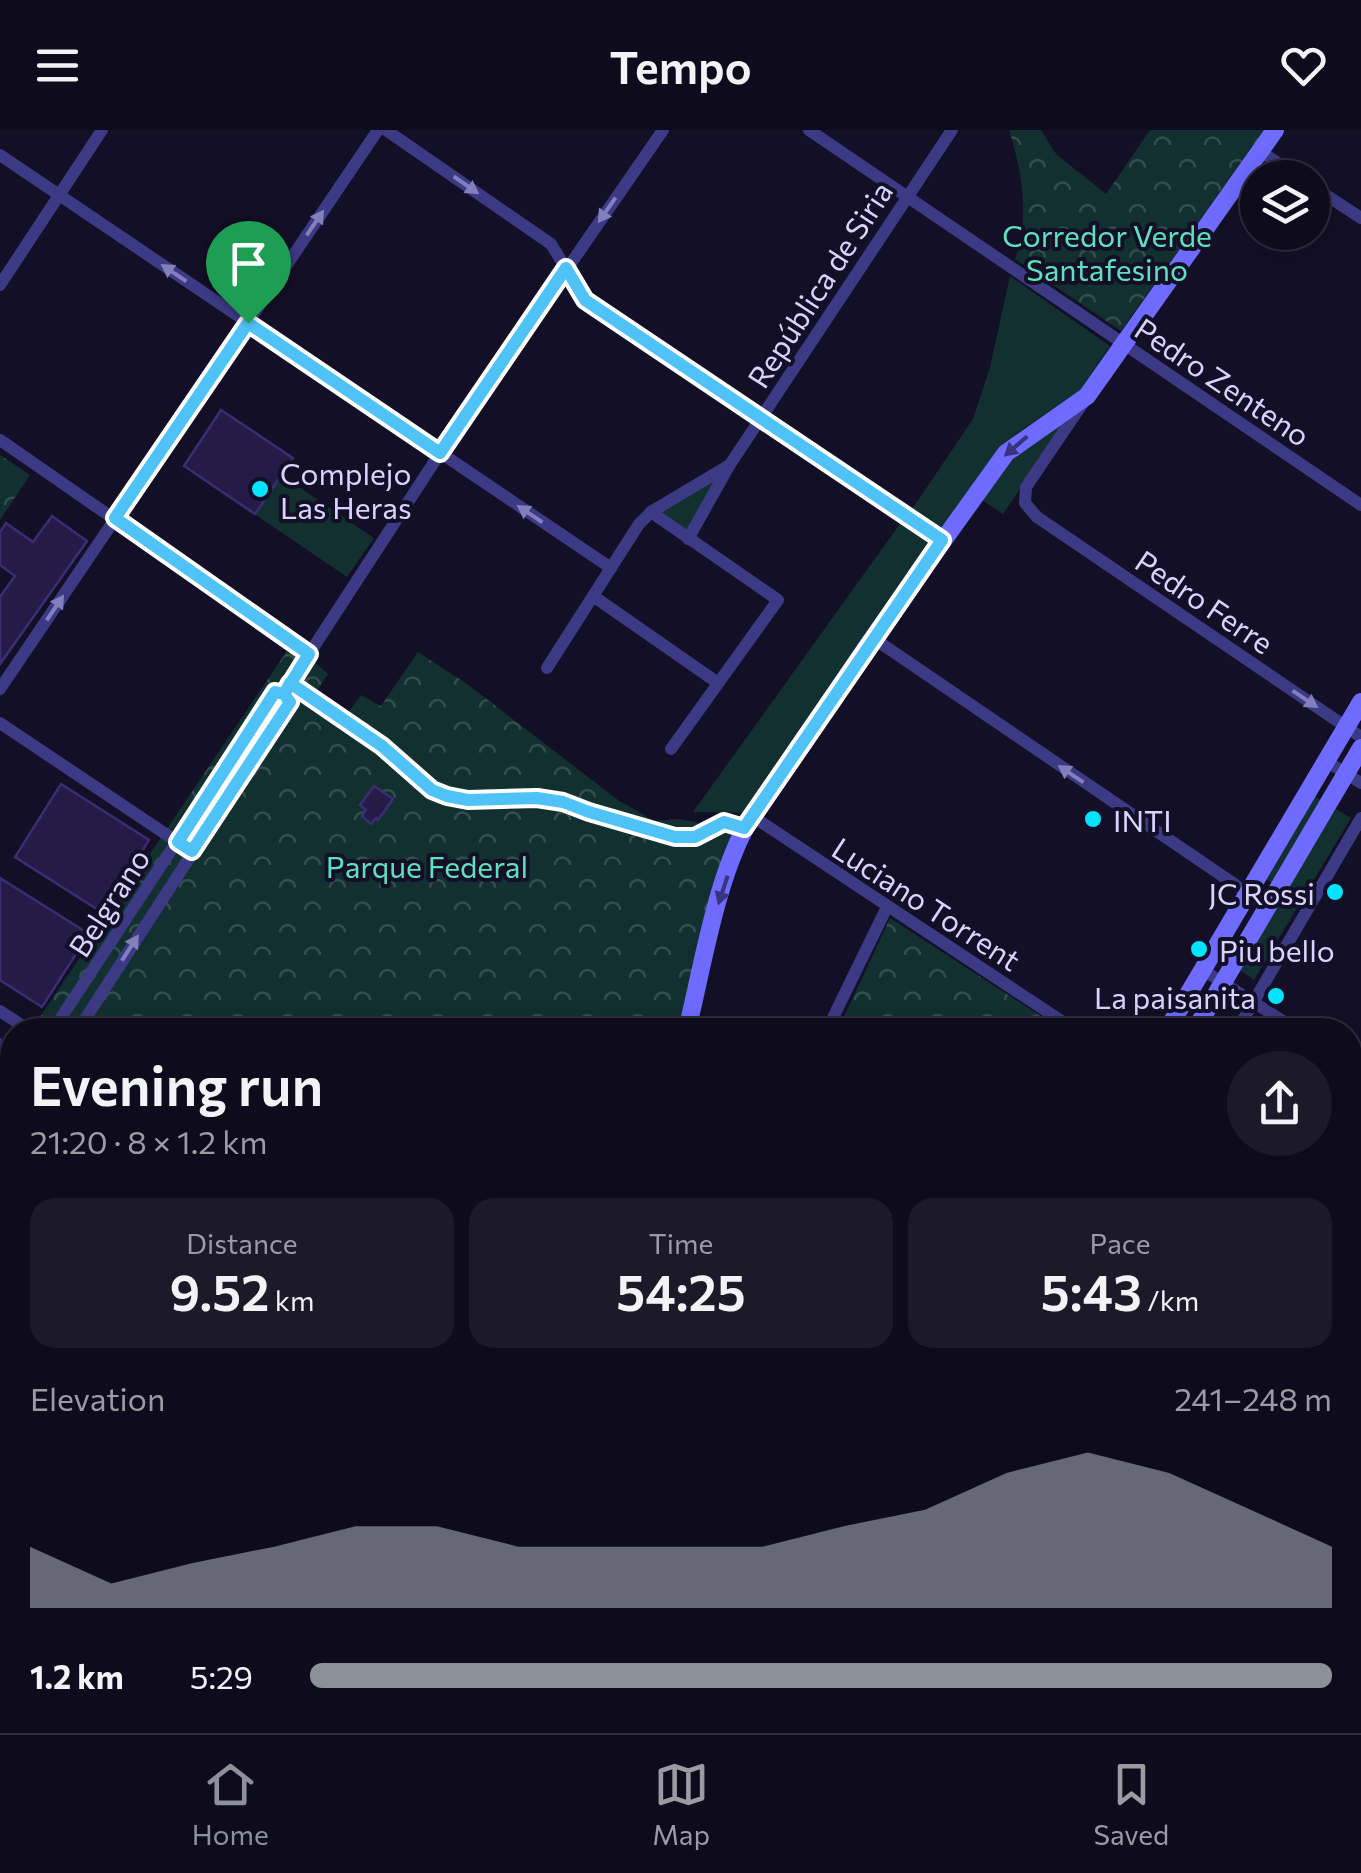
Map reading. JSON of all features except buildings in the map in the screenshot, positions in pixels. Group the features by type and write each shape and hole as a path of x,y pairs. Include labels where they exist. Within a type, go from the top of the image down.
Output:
{"street":[{"path":"0,285 102,130"},
{"path":"0,689 378,130"},
{"path":"386,130 551,244 585,300 942,540"},
{"path":"664,130 440,453 287,688 382,746 432,790 447,796 563,802 675,837 695,837 724,822 748,822"},
{"name":"Pedro Zenteno","path":"809,130 1361,505"},
{"name":"República de Siria","path":"688,539 728,466 952,130"},
{"path":"690,1018 718,906 748,822 1006,453 1087,396 1275,130"},
{"path":"1260,151 1273,160"},
{"path":"0,155 611,568"},
{"path":"1330,198 1361,218"},
{"name":"Pedro Ferre","path":"1087,396 1026,487 1026,503 1037,517 1354,732"},
{"path":"0,440 309,654"},
{"name":"República de Siria","path":"547,668 651,512 728,466"},
{"path":"651,512 778,600 671,749"},
{"path":"593,596 718,683"},
{"path":"874,638 1268,908"},
{"name":"Belgrano","path":"61,1018 275,692 287,688 290,702 86,1018"},
{"path":"1174,1018 1326,761 1354,732 1361,702"},
{"path":"0,723 192,851"},
{"path":"1202,1018 1268,908 1354,778 1361,748"},
{"path":"1326,761 1354,778"},
{"path":"1243,1018 1361,818"},
{"name":"Luciano Torrent","path":"748,822 1057,1018"},
{"path":"832,1018 887,907"},
{"path":"1203,970 1279,1018"}],"green space":[{"name":"Corredor Verde Santafesino","path":"1009,130 1041,130 1056,154 1106,194 1150,130 1264,130 1121,331 1015,259 1023,210 1018,162"},
{"path":"1010,276 1110,346 1080,390 1016,434 1005,446 942,533 910,512 973,419 990,367"},
{"name":"Complejo Las Heras","path":"221,410 293,458 283,476 374,538 347,577 184,466"},
{"path":"1071,414 1003,514 982,500 1011,459"},
{"path":"0,455 30,475 0,520"},
{"path":"722,475 687,537 653,513"},
{"path":"902,521 935,543 747,813 693,812"},
{"name":"Parque Federal","path":"293,642 328,674 317,691 348,713 361,695 381,706 418,652 467,684 618,800 654,821 680,819 738,831 684,1018 39,1018"},
{"path":"1312,795 1323,801 1274,884 1264,878"},
{"path":"1336,809 1351,818 1254,980 1239,970"},
{"path":"890,918 1044,1018 844,1018"}],"place":[{"name":"Complejo Las Heras","path":"260,489"},
{"name":"INTI","path":"1093,819"},
{"name":"JC Rossi","path":"1335,892"},
{"name":"Piu bello","path":"1199,949"},
{"name":"La paisanita","path":"1276,996"}],"route":[{"path":"248,323 115,518 309,654 290,683 284,694 290,702 192,851 178,842 275,692 284,694 290,683 382,746 432,790 447,796 563,802 675,837 695,837 724,822 744,828 942,540 585,300 566,268 440,453 248,323"}]}
